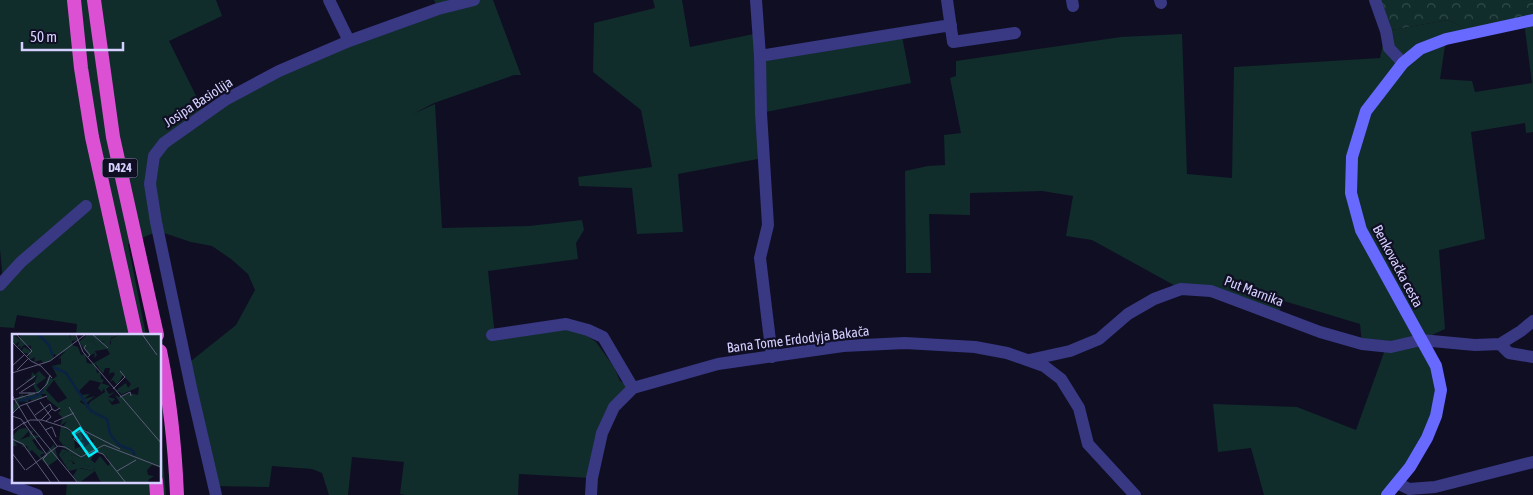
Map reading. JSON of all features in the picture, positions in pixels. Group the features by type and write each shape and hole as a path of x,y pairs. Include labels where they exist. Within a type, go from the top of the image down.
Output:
{"highway":[{"name":"D424","path":"74,0 81,68 92,137 136,334"},
{"name":"D424","path":"94,0 96,27 113,137 157,334"},
{"path":"161,356 175,457 177,495"},
{"path":"156,482 157,495"}],"main road":[{"name":"Benkovačka cesta","path":"1387,495 1410,467 1428,438 1436,416 1441,390 1436,366 1361,230 1351,192 1352,157 1366,111 1403,63 1420,49 1446,39 1533,20"}],"street":[{"path":"329,0 349,41"},
{"name":"Josipa Basiolija","path":"216,495 156,222 150,184 154,156 164,143 225,100 279,71 349,41 438,8 474,0"},
{"path":"756,0 768,225 760,258 772,357"},
{"path":"947,0 953,42 1015,33"},
{"path":"1375,0 1386,31 1389,48 1403,63"},
{"path":"760,56 951,25"},
{"path":"0,285 20,262 86,206"},
{"name":"Put Marnika","path":"1029,360 1070,351 1099,339 1128,314 1154,299 1181,289 1211,291 1268,313 1362,344 1391,347 1421,340 1475,345 1500,344"},
{"path":"1533,320 1521,331 1500,344 1509,353 1533,357"},
{"path":"492,335 566,324 588,330 603,337 633,388"},
{"name":"Bana Tome Erdodyja Bakača","path":"591,495 592,478 602,433 614,407 633,388 718,364 843,346 905,343 975,346 1007,353 1044,366 1061,379 1079,408 1088,444 1135,495"},
{"path":"1397,483 1409,489 1436,487 1533,462"},
{"path":"0,482 37,495"}],"green space":[{"path":"0,0 216,0 222,16 169,41 205,114 225,100 438,8 434,0 493,0 521,75 514,75 434,103 413,114 435,104 442,228 529,226 582,220 584,230 576,243 578,259 488,271 495,336 543,329 579,330 596,342 614,367 620,381 633,388 614,407 592,478 519,474 518,495 406,495 400,494 404,462 352,457 348,495 329,495 322,473 312,469 272,466 269,487 213,486 186,365 236,325 255,290 248,274 212,246 191,242 158,231 128,244 146,334 76,334 77,324 17,315 14,328 0,327 0,285 3,282 0,249"},
{"path":"653,0 682,0 690,47 759,33 760,55 902,36 911,83 761,113 763,158 678,174 683,232 637,234 632,188 579,186 578,177 652,167 641,110 593,72 594,23 655,8"},
{"path":"1375,0 1533,0 1533,20 1474,33 1448,20 1386,31"},
{"path":"1448,20 1474,33 1446,39 1440,79 1472,81 1475,92 1532,83 1524,22 1533,20 1533,132 1526,133 1525,123 1471,132 1485,239 1439,250 1445,329 1421,340 1436,366 1436,416 1387,495 1264,495 1251,448 1218,452 1213,404 1297,407 1356,430 1386,347 1362,344 1360,324 1284,301 1277,316 1181,289 1092,240 1066,236 1073,196 1042,191 970,193 970,215 929,214 931,273 906,273 905,171 928,166 945,165 944,135 961,133 950,78 956,76 956,61 1121,37 1182,34 1187,174 1232,178 1234,67 1380,58 1386,31"},
{"path":"161,440 166,495 66,495 67,482 161,482"}]}
